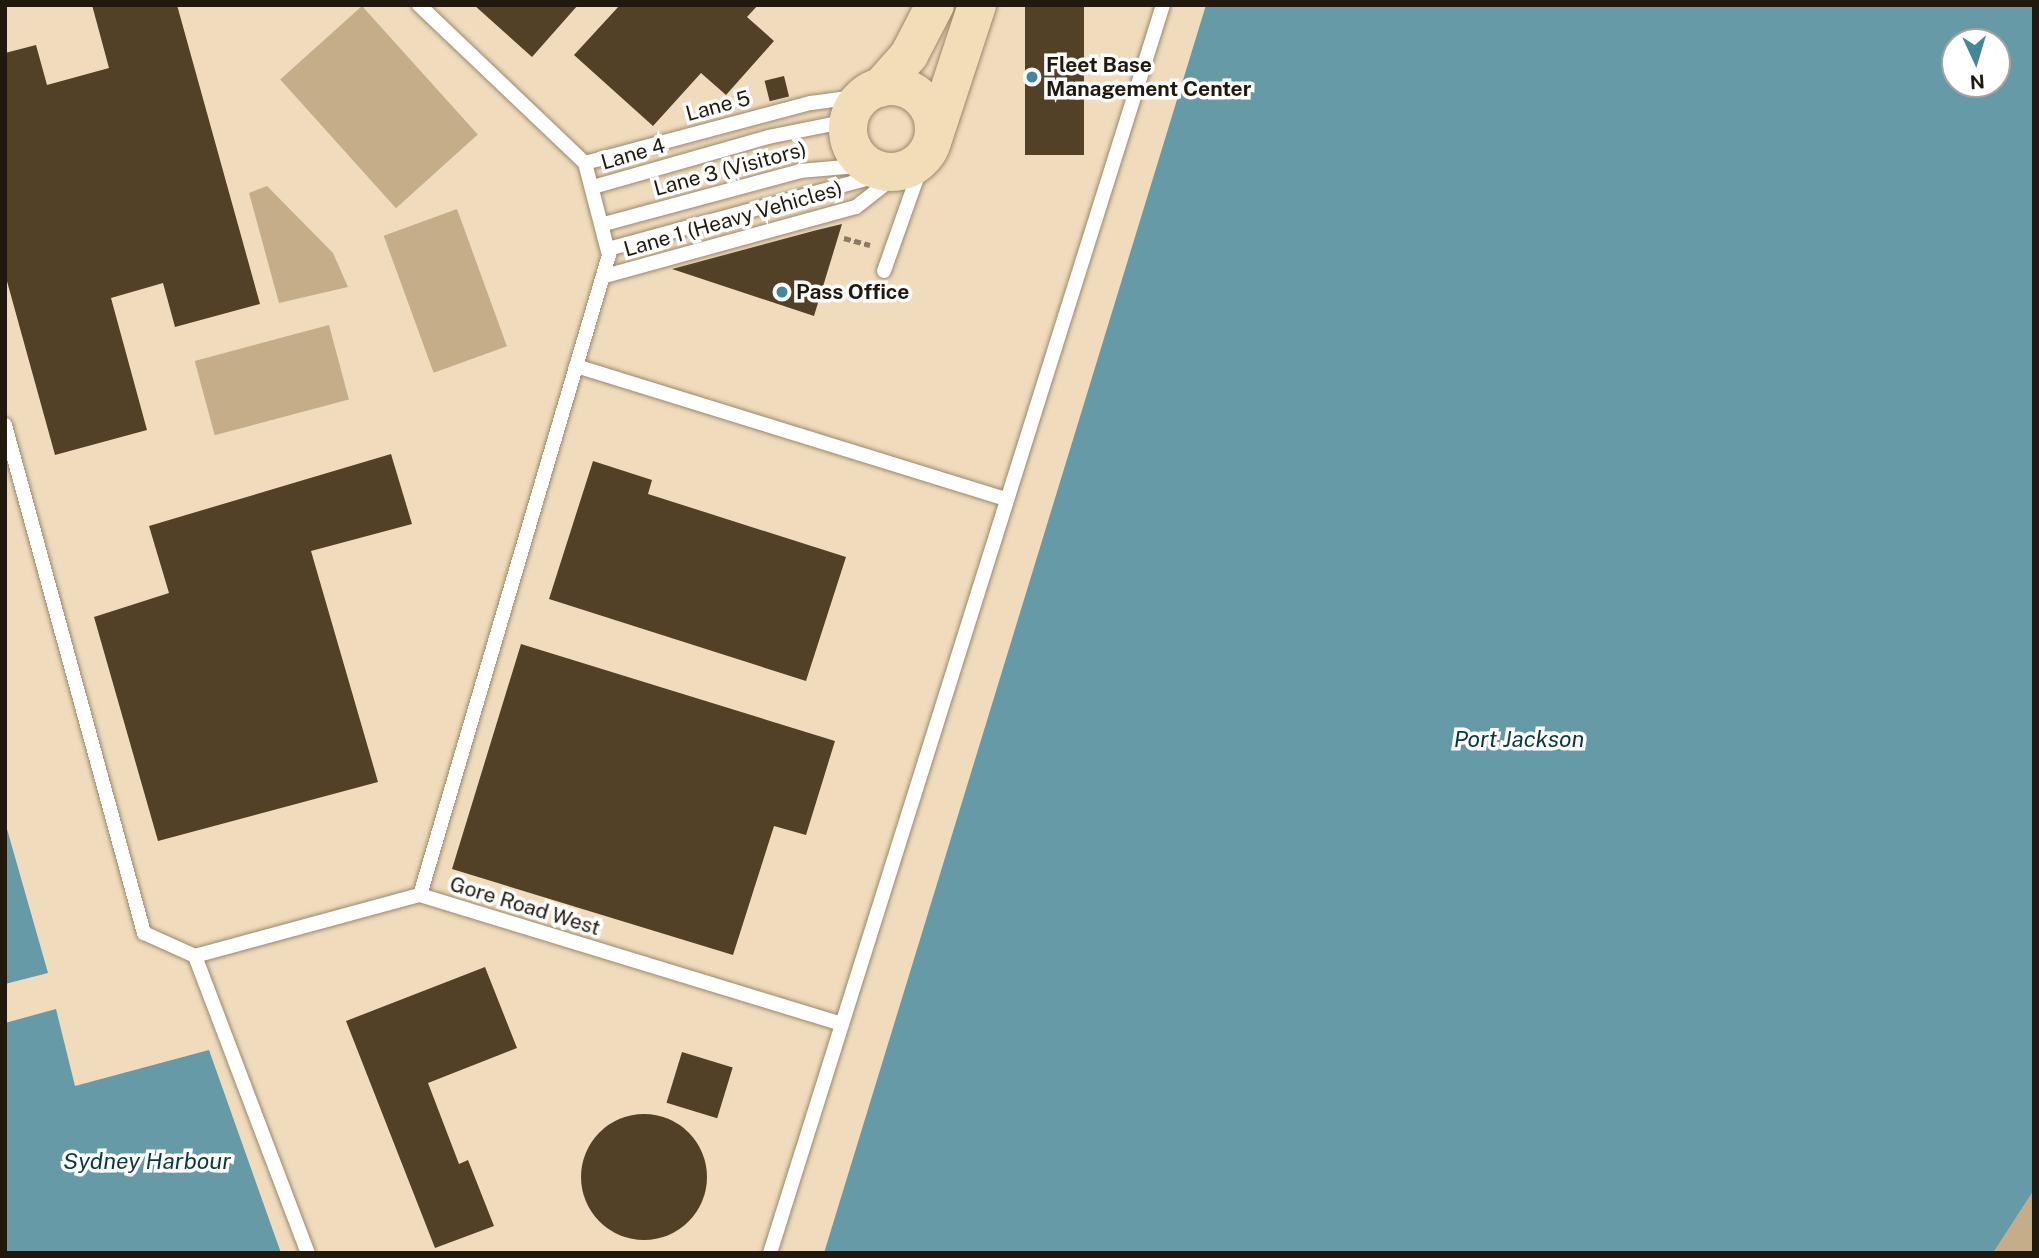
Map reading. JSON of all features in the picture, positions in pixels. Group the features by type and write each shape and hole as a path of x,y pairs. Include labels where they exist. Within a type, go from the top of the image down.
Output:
{"main road":[{"path":"904,160 977,5"},
{"path":"904,160 852,146 864,102 900,68 934,6"},
{"path":"864,102 901,87 920,97 932,115 904,160"}],"lane":[{"path":"419,5 585,163 604,224 608,249 605,276 420,895"},
{"path":"770,1253 1163,5"},
{"name":"Lane 5","path":"585,163 811,103 864,102"},
{"name":"Lane 4","path":"593,187 768,137 864,102"},
{"path":"608,249 904,160 884,271"},
{"name":"Lane 3 (Visitors)","path":"604,224 800,171 904,160"},
{"name":"Lane 1 (Heavy Vehicles)","path":"605,276 856,207 904,160"},
{"path":"576,366 1006,499"},
{"path":"5,425 144,933 195,956 308,1253"},
{"name":"Gore Road West","path":"195,956 420,895 842,1024"}],"path":[{"path":"844,238 871,245"}],"shaded area":[{"path":"362,6 478,135 396,208 280,80"},
{"path":"267,186 333,253 348,287 279,303 249,193"},
{"path":"457,209 507,346 434,373 384,236"},
{"path":"329,325 349,399 215,435 195,361"},
{"path":"2034,1190 2034,1253 1993,1253"}],"water":[{"name":"Port Jackson","path":"1206,5 2034,5 2034,1190 1993,1253 824,1253"},
{"path":"5,822 48,973 5,984"},
{"name":"Sydney Harbour","path":"56,1009 75,1086 209,1050 281,1253 5,1253 5,1023"}],"building":[{"path":"92,5 177,5 260,304 175,327 163,283 111,298 147,430 55,455 5,274 5,53 36,45 47,85 109,68"},
{"path":"474,5 578,5 532,57"},
{"path":"620,5 758,5 747,17 774,41 726,95 701,73 653,126 574,55"},
{"path":"1025,5 1084,5 1084,155 1025,155"},
{"path":"784,76 789,96 770,101 765,81"},
{"path":"766,153 769,165 732,174 729,162"},
{"name":"Pass Office","path":"842,224 814,316 672,269 817,230"},
{"path":"391,454 412,524 311,551 378,782 158,841 94,617 169,593 149,526"},
{"path":"593,461 652,480 648,494 846,557 806,681 549,599"},
{"path":"521,644 835,741 806,835 774,826 733,955 452,869"},
{"path":"485,967 517,1048 428,1083 459,1164 468,1160 494,1226 435,1248 346,1021"},
{"path":"682,1052 733,1067 717,1118 667,1103"},
{"path":"644,1114 668,1119 688,1133 702,1153 707,1177 702,1201 688,1221 668,1235 644,1240 620,1235 600,1221 586,1201 581,1177 586,1153 600,1133 620,1119"}],"place":[{"name":"Fleet Base Management Center","path":"1032,77"},
{"name":"Pass Office","path":"782,292"}]}
